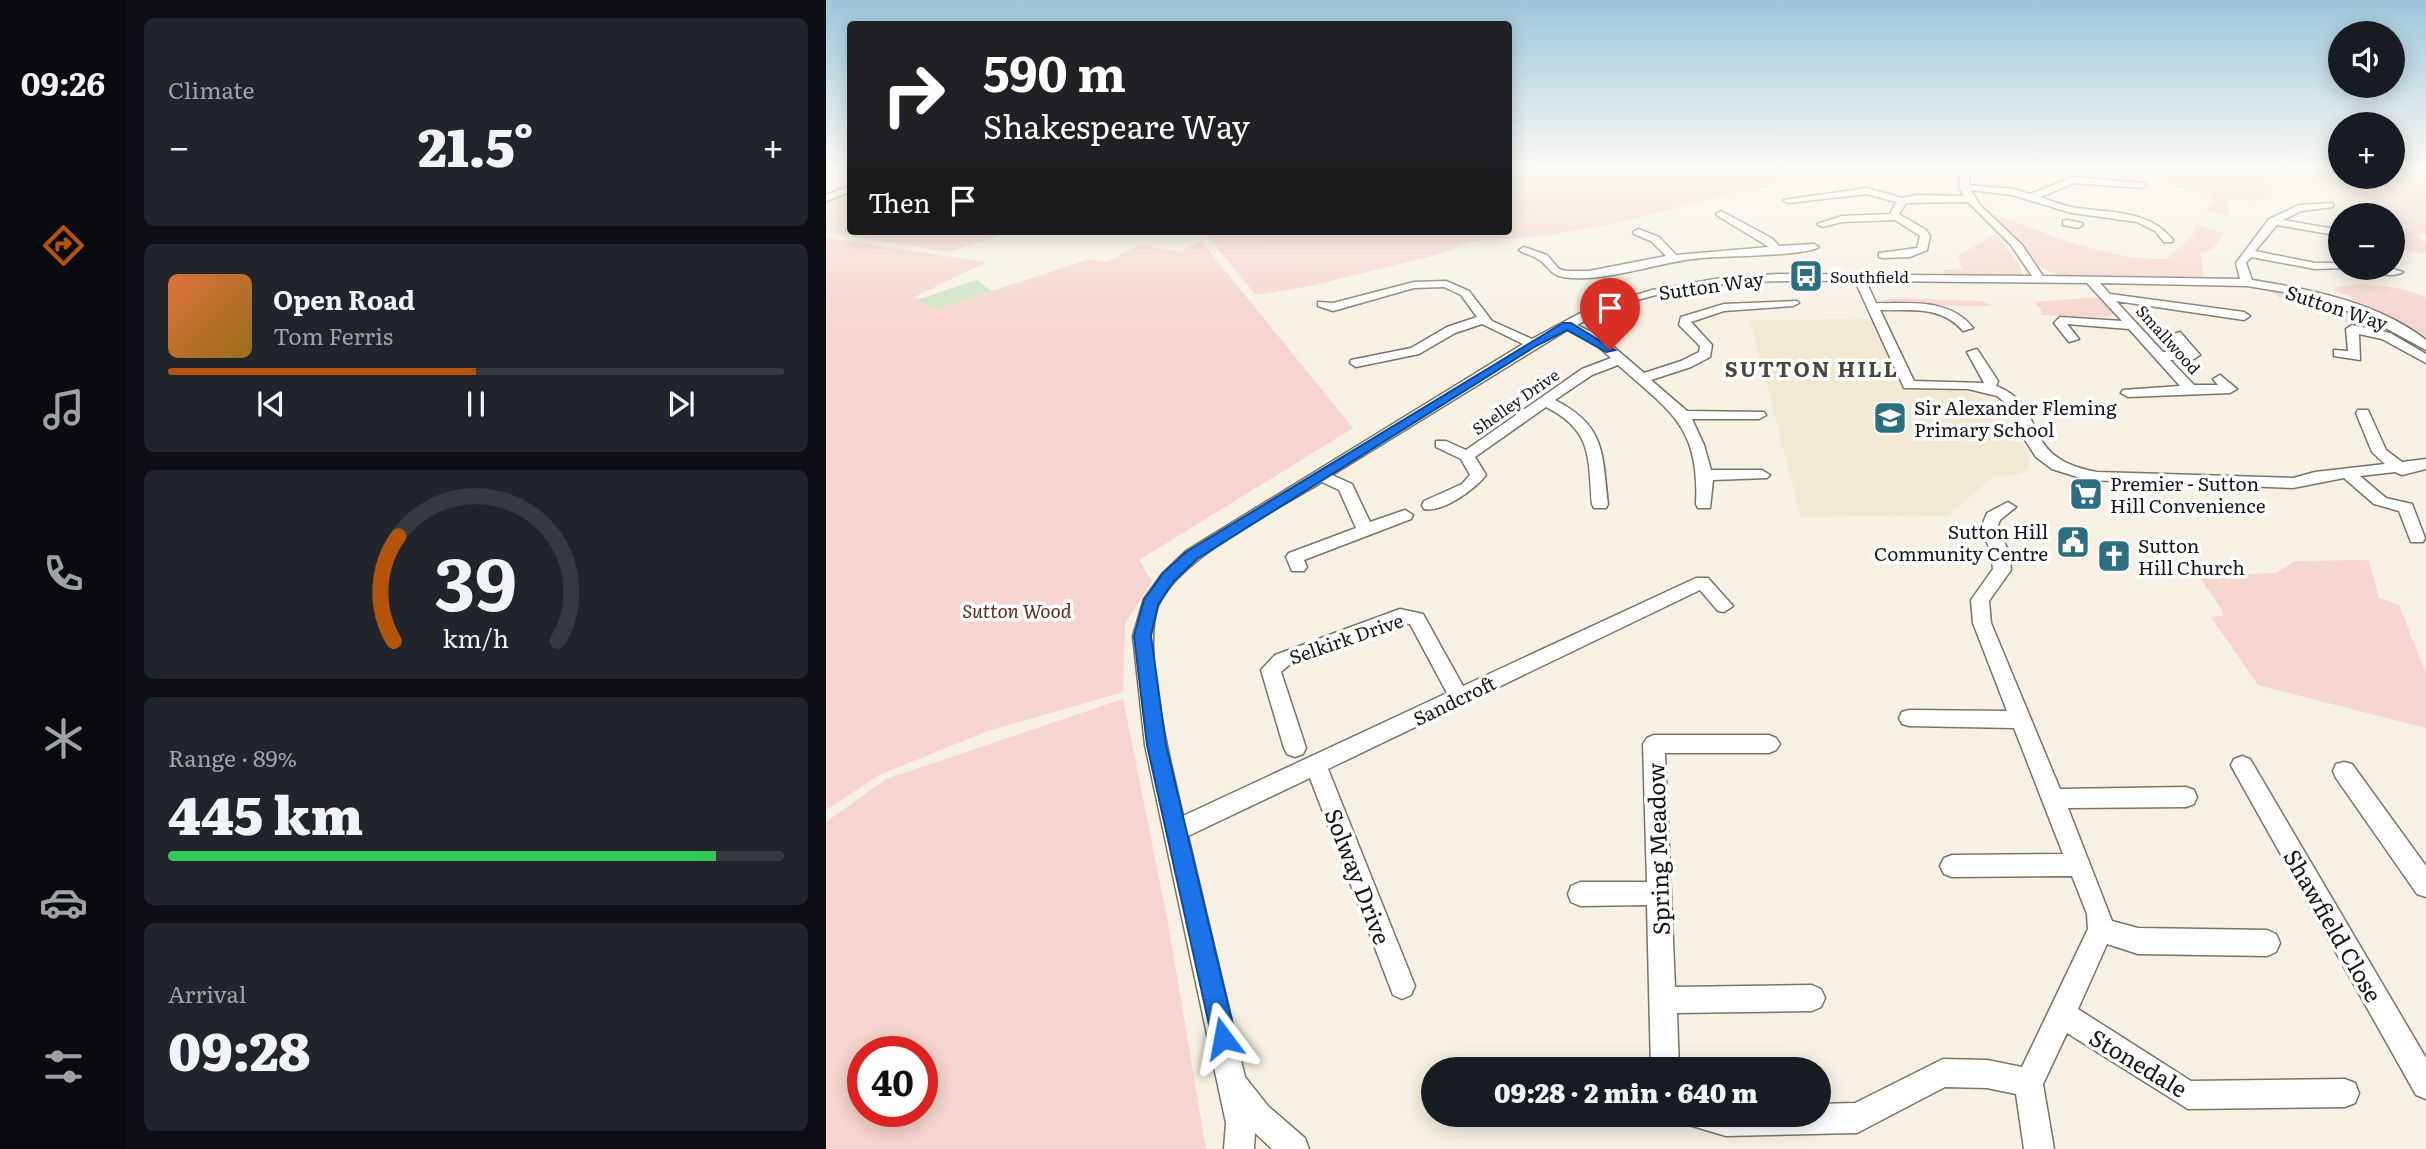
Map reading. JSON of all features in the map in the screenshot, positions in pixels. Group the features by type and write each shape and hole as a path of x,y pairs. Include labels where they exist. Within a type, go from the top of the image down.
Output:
{"street":[{"path":"1733,221 1769,241 1778,251"},
{"path":"1821,225 1836,221"},
{"path":"1883,255 1910,254 1922,250 1925,236 1901,221"},
{"path":"1993,221 2011,238 2040,279"},
{"path":"2142,221 2171,237"},
{"path":"2247,283 2241,263 2272,221"},
{"path":"2275,221 2328,231"},
{"path":"1638,232 1655,239 1673,258"},
{"path":"1524,250 1543,257 1548,265 1563,277 1633,271 1673,258 1814,247"},
{"path":"2248,253 2328,266"},
{"path":"1336,322 1325,305 1434,278 1465,293 1488,324 1532,344"},
{"path":"1859,278 1909,386 1989,388 2006,396 2019,407 2035,446 2055,465 2096,477 2293,483 2315,477 2402,470 2426,464"},
{"name":"Sutton Way","path":"1239,1149 1241,1123 1156,745 1142,636 1150,604 1169,577 1192,555 1532,344 1588,314 1652,288 1747,279 1859,278 2247,283 2298,291 2358,311 2403,330 2426,346"},
{"name":"Smallwood","path":"2091,280 2190,389"},
{"name":"Smallwood","path":"2108,297 2132,298 2244,316"},
{"path":"1670,319 1685,320 1696,314 1738,306 1792,300"},
{"path":"1873,306 1944,310 1960,317 1967,328"},
{"path":"1363,364 1415,351 1451,330 1484,319"},
{"path":"1643,378 1705,354 1706,345 1685,325 1685,320"},
{"path":"2073,339 2060,323 2064,320 2134,326"},
{"path":"1567,325 1598,341 1683,415 1697,445 1705,475 1704,504"},
{"path":"2339,353 2355,356 2352,329 2386,335 2426,359"},
{"path":"2159,356 2194,355 2176,335"},
{"path":"1973,352 1992,381 1989,388"},
{"name":"Shelley Drive","path":"1467,456 1587,372 1621,359"},
{"path":"2190,389 2230,389 2220,379"},
{"name":"Smallwood","path":"2128,393 2190,389"},
{"path":"1546,401 1573,413 1595,441 1595,497"},
{"path":"2363,413 2379,452 2402,470"},
{"path":"1683,415 1759,415"},
{"name":"Shelley Drive","path":"1430,505 1468,487 1478,475 1467,456 1441,444"},
{"path":"1320,475 1346,487 1365,530"},
{"path":"1705,475 1762,475"},
{"path":"2349,475 2380,500 2406,508 2417,537"},
{"path":"2008,507 1993,517 1989,528 2000,552 2002,570 1980,600 1985,633 2099,914 2101,930 2029,1083 2039,1149"},
{"path":"1298,567 1295,557 1405,515"},
{"name":"Sandcroft","path":"1175,831 1702,582 1724,606"},
{"name":"Selkirk Drive","path":"1295,748 1271,670 1282,660 1400,616 1416,618 1459,697"},
{"path":"1909,718 2021,720"},
{"name":"Spring Meadow","path":"1665,1057 1654,744 1769,744"},
{"name":"Shawfield Close","path":"2242,765 2426,1085"},
{"name":"Solway Drive","path":"1316,766 1402,986"},
{"path":"2344,771 2426,886"},
{"path":"2052,799 2186,797"},
{"path":"1952,866 2079,866"},
{"path":"1580,894 1657,893"},
{"path":"2101,930 2138,941 2267,943"},
{"path":"1663,1000 1812,998"},
{"name":"Stonedale","path":"2063,1015 2188,1096 2345,1093"},
{"path":"1831,1119 1857,1118 1943,1073 1987,1074 2029,1083"},
{"name":"Sutton Way","path":"1234,1086 1258,1116 1294,1149"}],"shaded area":[{"path":"976,280 992,291 938,309 917,300"},
{"name":"Sir Alexander Fleming Primary School","path":"1872,319 1904,391 1965,391 1995,403 2022,442 2029,456 2029,467 2021,474 1993,477 1948,516 1801,517 1750,320"}],"green space":[{"path":"826,221 847,221 847,235 1002,235 949,252 826,232"},
{"path":"1512,221 1627,221 1537,237 1471,241 1436,255 1315,285 1256,295 1206,235 1512,235"},
{"path":"1998,221 2011,221 2100,251 2145,258 2167,259 2193,235 2196,224 2224,233 2213,249 2201,253 2203,277 2064,277 2042,268"},
{"path":"2405,221 2426,221 2426,235 2416,234 2426,243 2426,254 2405,250"},
{"path":"1995,234 2020,266 2023,276 1945,275 1943,270 1962,269 1958,256"},
{"name":"Sutton Wood","path":"826,238 987,262 914,297 938,309 1089,259 1106,262 1140,245 1179,252 1201,241 1353,428 1139,560 1152,581 1125,624 1123,692 988,731 879,775 826,810"},
{"path":"2360,284 2399,288 2426,297 2426,337 2357,305 2350,296 2333,291 2336,287"},
{"path":"2267,288 2334,305 2397,331 2346,322 2341,312 2286,303"},
{"path":"2098,297 2117,314 2102,317 2041,315 2041,309 2034,302"},
{"path":"1889,298 1981,301 1993,306 1895,305 1882,302"},
{"path":"2369,560 2379,598 2399,605 2426,674 2426,728 2258,685 2211,617 2223,616 2223,611 2199,576 2276,573 2295,561"},
{"path":"1123,699 1169,928 1206,1149 826,1149 826,822 886,779"}],"place":[{"name":"Southfield","path":"1806,276"},
{"name":"Sir Alexander Fleming Primary School","path":"1890,418"},
{"name":"Premier - Sutton Hill Convenience","path":"2086,494"},
{"name":"Sutton Hill Community Centre","path":"2073,542"},
{"name":"Sutton Hill Church","path":"2114,556"}],"district":[{"name":"SUTTON HILL","path":"1812,367"}],"route":[{"path":"1223,1038 1156,745 1142,636 1150,604 1169,577 1192,555 1532,344 1567,325 1610,350"}]}
